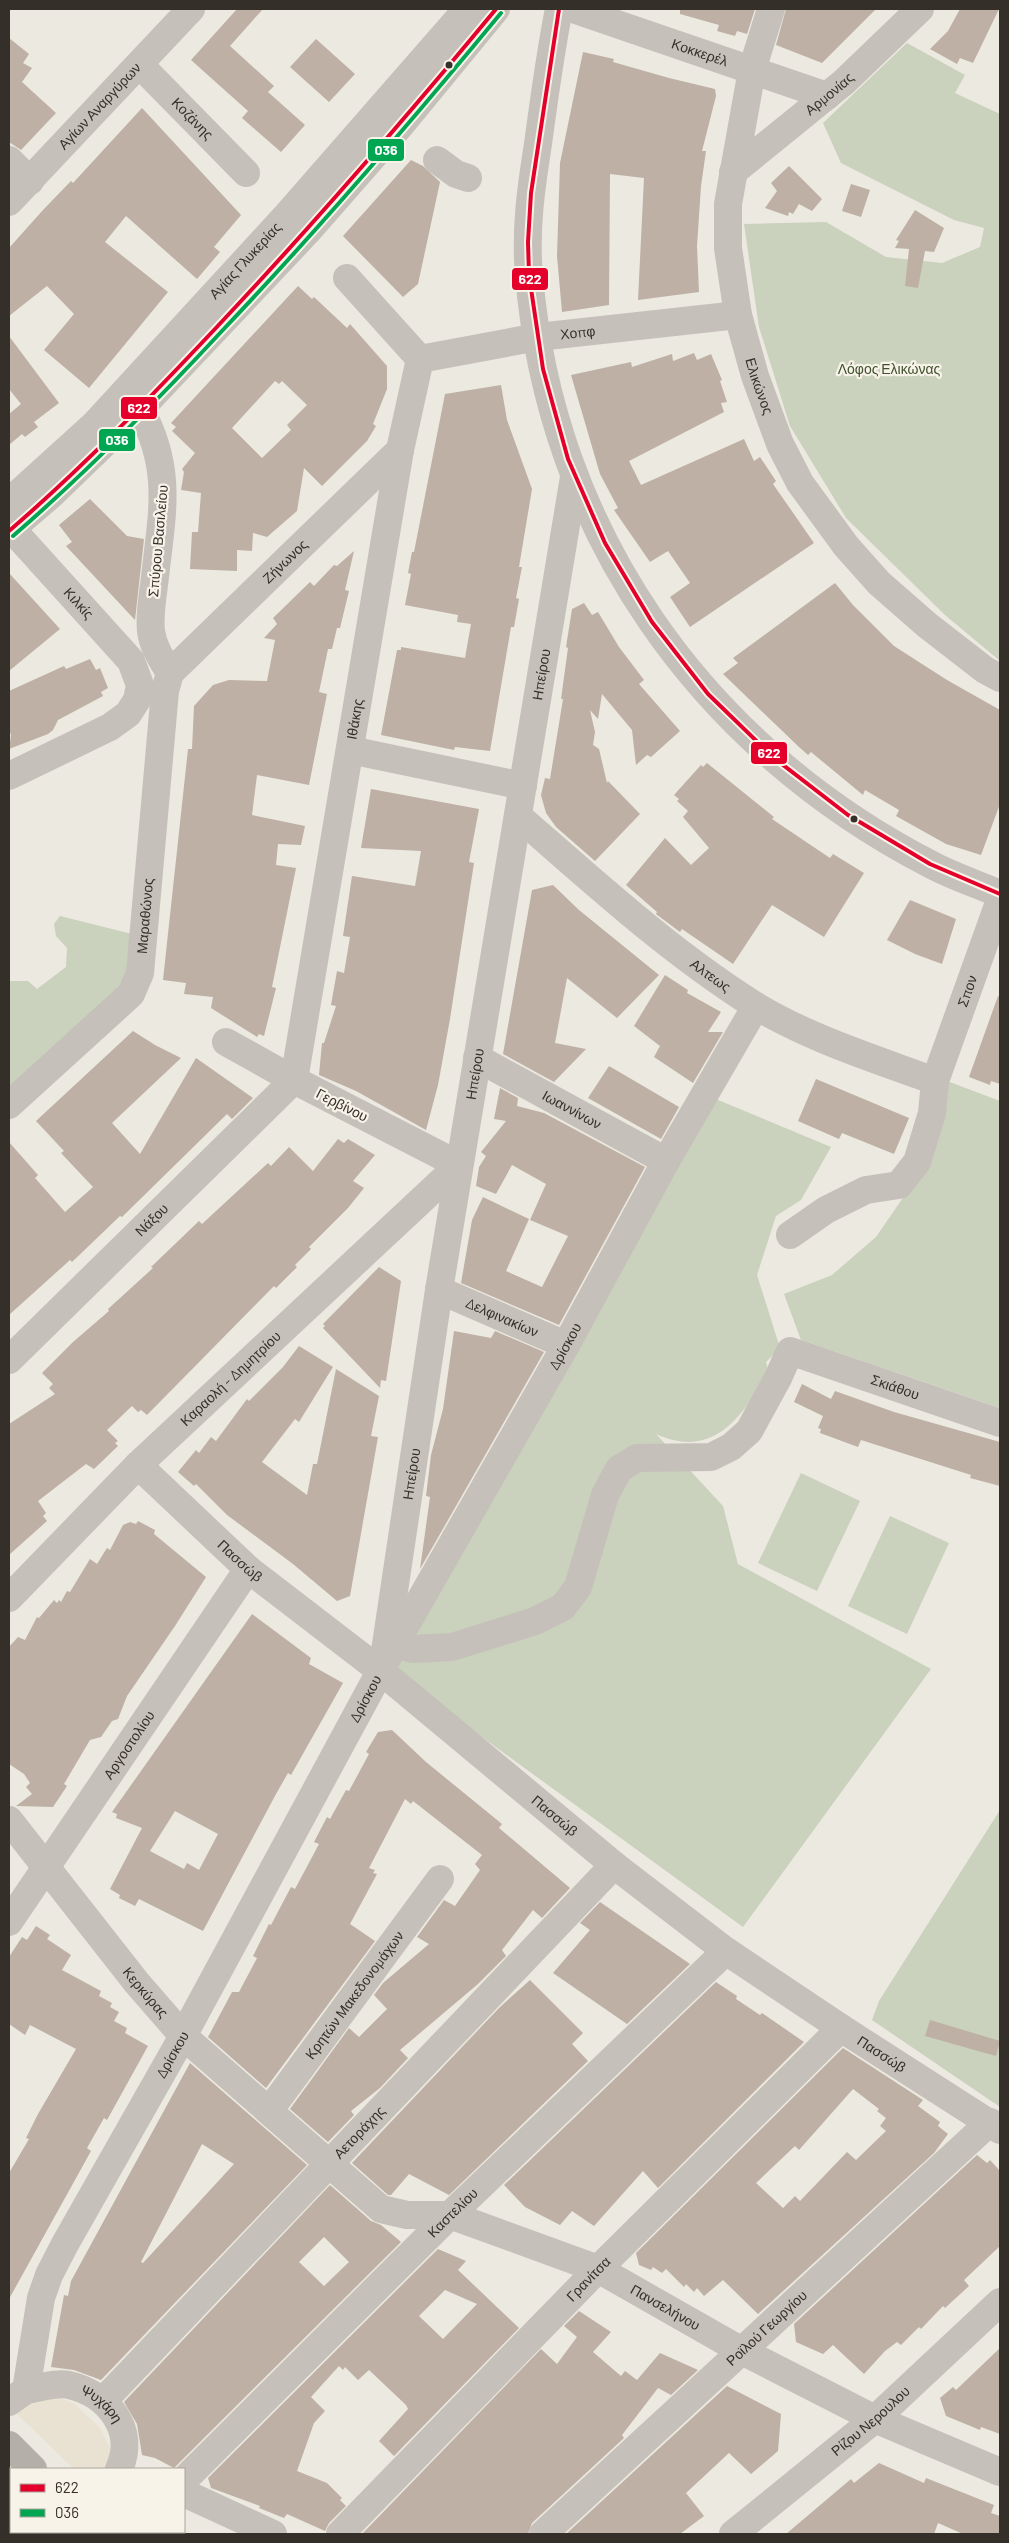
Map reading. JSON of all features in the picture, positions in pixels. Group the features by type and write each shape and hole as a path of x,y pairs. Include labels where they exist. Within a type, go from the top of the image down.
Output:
{"main road":[{"path":"9,2446 32,2468"}],"street":[{"name":"Αγίων Αναργύρων","path":"9,202 191,9"},
{"name":"Αγίας Γλυκερίας","path":"9,502 94,425 293,208 467,9"},
{"name":"Αγίας Γλυκερίας","path":"10,529 140,409 307,232 399,127 496,9"},
{"path":"559,9 550,57 528,216 529,275 538,338 557,426 574,477 600,533 635,598 666,642 727,714 772,757 828,800 880,836 931,865 1000,894"},
{"name":"Κοκκερέλ","path":"573,9 828,96"},
{"name":"Ελικώνος","path":"771,9 752,70 728,204 728,248 738,315 758,385 780,444 800,483 846,546 879,583 927,625 985,670 1000,678"},
{"name":"Αρμονίας","path":"733,172 828,96 920,9"},
{"name":"Κοζάνης","path":"140,64 246,173"},
{"path":"9,160 30,181"},
{"path":"437,160 456,174 468,178"},
{"path":"347,278 420,358"},
{"name":"Χοπφ","path":"420,358 538,338 738,315"},
{"name":"Ιθάκης","path":"294,1080 400,450 420,358"},
{"name":"Σπύρου Βασιλείου","path":"140,409 153,432 161,458 163,478 162,518 151,631 156,650 170,673"},
{"name":"Ζήνωνος","path":"170,673 400,450"},
{"name":"Ηπείρου","path":"382,1672 439,1290 574,477"},
{"name":"Κιλκίς","path":"9,776 110,727 128,714 137,700 140,686 130,661 10,529"},
{"name":"Μαραθώνος","path":"9,1105 131,994 140,973 165,690 170,673"},
{"path":"350,750 523,786"},
{"name":"Αλτεως","path":"518,816 644,926 756,1006 823,1039 934,1082"},
{"name":"Σπον","path":"790,1235 826,1210 866,1190 899,1185 917,1162 932,1113 934,1082 1000,900"},
{"name":"Δρίσκου","path":"18,2396 41,2298 49,2275 183,2036 382,1672 395,1644 566,1345 666,1161 756,1006"},
{"name":"Γερβίνου","path":"226,1042 294,1080 460,1166"},
{"name":"Ιωαννίνων","path":"477,1058 666,1161"},
{"name":"Νάξου","path":"9,1360 294,1080"},
{"name":"Καραολή - Δημητρίου","path":"9,1598 138,1465 460,1166"},
{"name":"Δελφινακίων","path":"439,1290 566,1345"},
{"name":"Σκιάθου","path":"395,1644 413,1648 452,1647 535,1620 563,1607 578,1588 605,1495 618,1469 637,1458 712,1457 730,1447 750,1431 790,1351 1000,1423"},
{"name":"Πασσώβ","path":"138,1465 248,1569 382,1672 614,1865 726,1952 995,2126"},
{"name":"Αργοστολίου","path":"9,1922 248,1569"},
{"name":"Κερκύρας","path":"9,1820 137,1983 183,2036 328,2165"},
{"name":"Αετοράχης","path":"104,2400 614,1865"},
{"name":"Κρητών Μακεδονομάχων","path":"269,2111 440,1879"},
{"name":"Καστελίου","path":"185,2479 450,2215 726,1952"},
{"name":"Γρανίτσα","path":"340,2534 598,2269 841,2028"},
{"name":"Ροϊλού Γεωργίου","path":"543,2534 742,2351 995,2126"},
{"name":"Πανσελήνου","path":"328,2165 381,2209 406,2215 450,2215 598,2269 742,2351 875,2419 1000,2472"},
{"name":"Ρίζου Νερουλου","path":"733,2534 875,2419 1000,2302"},
{"name":"Ψυχάρη","path":"18,2396 68,2384 104,2400 118,2419 124,2442 125,2467"},
{"path":"185,2493 273,2534"}],"green space":[{"name":"Λόφος Ελικώνας","path":"907,43 965,75 955,93 1000,114 1000,661 945,615 846,518 790,426 759,327 744,224 826,222 886,257 942,263 980,247 984,228 954,220 841,163 823,123"},
{"path":"60,916 136,935 126,987 9,1096 9,981 28,981 37,989 66,967 67,948 56,936 54,924"},
{"path":"947,1081 1000,1101 1000,1408 801,1340 784,1294 832,1275 876,1237 918,1176"},
{"path":"711,1097 831,1147 801,1200 776,1216 757,1275 780,1348 766,1362 769,1373 748,1405 724,1430 710,1438 694,1442 676,1441 656,1434 723,1506 738,1564 931,1669 743,1927 394,1673"},
{"path":"801,1473 860,1501 817,1591 758,1563"},
{"path":"890,1516 949,1543 907,1634 848,1606"},
{"path":"1000,1810 1000,2107 872,2020 879,2001"}],"shaded area":[{"path":"56,2396 75,2404 101,2429 111,2451 107,2468 73,2468 13,2410 23,2404"}],"building":[{"path":"237,9 263,9 230,46 274,86 268,92 305,125 281,152 242,118 248,111 191,60"},
{"path":"680,9 755,9 747,34 737,31 735,36 717,31 719,25 680,14"},
{"path":"786,9 876,9 822,63 776,45"},
{"path":"960,9 999,9 973,63 960,58 957,64 930,49 948,31"},
{"path":"9,38 29,54 23,63 32,68 22,82 56,113 21,150 9,142"},
{"path":"316,39 355,74 329,102 290,67"},
{"path":"583,52 614,59 613,62 669,78 715,89 716,96 702,151 706,151 701,186 697,246 699,292 638,300 644,178 610,174 609,305 562,312 557,256 560,163"},
{"path":"142,108 241,215 214,247 220,252 197,279 126,216 105,242 168,292 89,388 44,350 74,314 47,286 9,316 9,248 71,181 73,183"},
{"path":"411,160 423,166 440,182 418,284 403,297 343,236"},
{"path":"789,166 822,199 812,211 799,204 793,214 789,212 788,216 765,208 777,191 771,183"},
{"path":"851,184 870,190 861,217 842,211"},
{"path":"915,210 944,228 934,252 925,251 918,288 905,286 909,249 895,248 899,241 896,240"},
{"path":"298,286 312,299 314,297 347,328 350,324 387,366 387,389 373,424 376,426 367,441 322,486 304,468 297,511 267,537 253,533 252,551 237,550 237,571 190,569 192,532 198,532 201,493 181,490 184,472 182,469 195,453 172,431 176,427 171,423","holes":["275,381 279,384 282,381 307,405 287,425 291,430 262,458 232,428"]},
{"path":"9,336 59,403 34,422 38,427 25,437 22,434 9,445 9,414 21,404 9,389"},
{"path":"694,353 697,360 711,354 722,380 720,381 727,402 721,403 724,412 629,461 641,485 744,439 754,461 760,457 776,481 773,484 814,543 690,627 670,597 690,583 668,551 650,562 614,510 618,508 600,474 571,375 631,362 632,367 672,354 673,361"},
{"path":"501,385 507,420 532,489 519,567 522,567 516,598 519,599 514,627 511,627 490,751 455,747 454,750 381,735 397,650 401,650 401,647 465,658 471,624 457,622 458,615 405,605 411,574 408,573 412,552 414,552 445,394"},
{"path":"90,499 127,536 144,539 135,620 66,546 72,542 59,525"},
{"path":"354,551 345,590 349,591 340,628 337,628 332,649 328,649 319,692 327,694 309,785 257,775 252,815 305,826 301,845 278,844 276,865 296,868 272,987 276,988 264,1036 259,1034 257,1037 211,1008 213,997 184,994 186,983 163,980 188,749 192,749 194,706 213,685 229,680 267,681 275,640 264,638 277,624 273,618 310,582 314,586 334,565 337,566"},
{"path":"9,573 60,629 9,671"},
{"path":"835,583 853,605 894,646 947,680 1000,710 1000,804 981,855 946,844 896,816 899,810 865,790 863,795 811,752 808,755 723,674 738,663 733,658"},
{"path":"584,603 592,615 598,612 619,647 644,680 639,684 680,731 651,757 647,755 636,765 632,730 602,694 598,719 590,710 595,732 593,745 599,749 607,783 608,781 640,814 595,861 556,827 546,813 541,795 545,778 550,779 563,699 561,699 568,648 566,647 572,609"},
{"path":"90,659 96,670 100,668 108,688 101,692 103,696 58,720 53,730 48,734 9,749 11,735 9,730 9,691 64,666 66,669"},
{"path":"707,763 774,817 772,819 830,858 833,854 864,873 824,937 772,905 733,964 682,929 680,932 656,914 657,912 626,885 665,838 691,865 709,848 683,817 688,811 677,801 679,799 674,795 701,765 703,767"},
{"path":"371,789 479,809 469,862 474,863 450,1019 438,1085 426,1130 356,1091 319,1075 322,1043 324,1043 336,1006 331,1005 337,971 344,973 350,937 343,936 352,876 415,886 421,851 361,848"},
{"path":"553,885 579,910 659,975 617,1018 567,978 555,1043 586,1049 554,1082 503,1054 532,890"},
{"path":"910,900 956,919 942,964 915,954 887,940"},
{"path":"665,975 688,990 687,993 721,1012 708,1032 723,1032 693,1083 654,1057 660,1046 634,1026"},
{"path":"998,996 1000,997 1000,1084 991,1081 990,1085 969,1077"},
{"path":"133,1031 181,1058 112,1123 140,1154 196,1058 253,1098 232,1119 227,1114 122,1217 120,1216 72,1262 70,1260 9,1315 9,1142 38,1175 35,1178 65,1212 93,1187 61,1153 64,1151 36,1121"},
{"path":"609,1066 679,1107 661,1139 588,1098"},
{"path":"816,1079 909,1118 894,1154 842,1133 839,1139 798,1121"},
{"path":"500,1088 518,1098 517,1106 544,1113 645,1167 559,1325 461,1283 472,1220 483,1197 529,1219 506,1271 542,1287 568,1236 530,1220 546,1184 512,1165 496,1194 476,1186 479,1167 486,1156 481,1152 506,1121 494,1119"},
{"path":"338,1139 344,1143 348,1139 375,1155 353,1181 364,1188 348,1208 309,1247 311,1249 295,1265 297,1267 276,1288 274,1286 147,1415 141,1410 138,1412 132,1406 107,1430 118,1441 115,1443 118,1446 94,1469 86,1464 38,1501 46,1513 43,1516 47,1521 9,1555 9,1424 55,1394 49,1388 53,1384 42,1373 73,1342 109,1311 108,1309 153,1268 151,1267 199,1221 202,1224 268,1163 271,1166 289,1147 313,1171"},
{"path":"379,1267 401,1281 386,1381 381,1380 380,1388 323,1328 325,1326 323,1324"},
{"path":"454,1331 491,1338 495,1331 544,1352 420,1569 430,1497 426,1496 431,1455 443,1409"},
{"path":"299,1346 333,1367 299,1422 295,1419 262,1462 307,1495 313,1464 317,1464 336,1369 379,1396 371,1436 378,1437 350,1596 337,1601 293,1564 227,1515 196,1484 194,1486 178,1472 196,1450 199,1453 211,1437 216,1441 247,1399 249,1401 283,1367"},
{"path":"802,1384 831,1399 835,1391 894,1412 1000,1442 1000,1486 970,1478 971,1475 861,1440 858,1447 820,1433 821,1429 818,1428 823,1416 794,1402"},
{"path":"138,1521 155,1530 154,1534 206,1577 127,1696 118,1719 112,1721 101,1737 90,1740 64,1784 67,1786 53,1807 16,1806 32,1794 26,1787 30,1783 24,1774 9,1764 9,1647 18,1637 25,1640 37,1617 39,1618 54,1600 57,1603 59,1600 61,1602 67,1591 70,1592 90,1559 97,1564 107,1548 110,1550 123,1525 130,1522 136,1524"},
{"path":"252,1614 311,1658 309,1664 343,1683 291,1775 288,1773 276,1794 203,1931 139,1899 135,1906 119,1898 120,1895 110,1889 142,1828 116,1818 117,1814 112,1812","holes":["175,1811 218,1834 199,1870 187,1863 184,1869 150,1851"]},
{"path":"392,1730 426,1762 502,1824 499,1828 570,1888 542,1918 533,1910 502,1950 506,1956 478,1984 400,2050 408,2058 380,2088 351,2111 354,2115 328,2142 290,2109 349,2028 359,2037 387,2009 374,1995 383,1983 429,1944 417,1937 444,1900 455,1906 480,1870 475,1864 482,1855 413,1801 411,1804 405,1799 369,1868 375,1870 373,1873 377,1874 350,1924 375,1941 266,2088 208,2037 232,1992 239,1992 257,1958 253,1956 269,1924 271,1925 291,1887 295,1889 319,1844 314,1842 327,1817 330,1819 346,1790 349,1791 369,1754 366,1752 378,1732"},
{"path":"600,1902 690,1964 627,2024 553,1973 590,1930 580,1923"},
{"path":"36,1926 50,1935 47,1939 71,1955 62,1970 101,1991 99,1996 112,2003 110,2007 119,2012 114,2021 127,2028 125,2033 148,2046 107,2120 104,2118 87,2148 91,2151 9,2299 9,2173 29,2139 26,2138 38,2114 76,2049 30,2025 25,2035 9,2024 9,1957 22,1937 27,1940"},
{"path":"530,1980 583,2033 572,2044 588,2061 449,2195 409,2174 391,2195 388,2195 352,2163 499,2008"},
{"path":"716,1982 737,1996 736,1999 760,2015 762,2013 804,2042 658,2188 643,2171 594,2226 572,2211 560,2225 525,2207 504,2185"},
{"path":"930,2020 1000,2041 996,2056 925,2036"},
{"path":"843,2048 923,2100 918,2106 940,2122 938,2126 948,2134 934,2153 758,2314 723,2280 704,2296 697,2288 694,2292 686,2284 684,2287 666,2269 662,2273 653,2267 651,2270 639,2265 636,2253","holes":["853,2089 879,2109 877,2111 886,2118 880,2126 886,2131 856,2160 847,2152 800,2201 795,2196 783,2208 756,2183 795,2146 799,2150"]},
{"path":"190,2063 307,2165 101,2380 74,2370 51,2367 64,2295 68,2296 71,2281","holes":["202,2144 234,2164 143,2263 141,2262"]},
{"path":"977,2155 987,2163 990,2160 1000,2171 1000,2246 964,2280 969,2286 945,2308 943,2306 921,2329 919,2327 901,2345 897,2342 885,2351 864,2374 833,2345 823,2354 796,2342 794,2324"},
{"path":"330,2185 371,2221 381,2225 401,2242 174,2468 155,2458 142,2455 137,2424 124,2402","holes":["324,2237 349,2262 324,2286 299,2262"]},
{"path":"438,2249 466,2261 458,2270 519,2328 394,2456 379,2441 408,2409 406,2405 369,2370 358,2380 345,2367 343,2370 339,2366 311,2397 325,2411 314,2423 297,2471 327,2483 342,2498 340,2500 346,2506 329,2523 325,2531 287,2514 284,2518 259,2508 260,2506 211,2488 208,2478","holes":["445,2290 477,2304 443,2339 419,2316"]},
{"path":"579,2311 611,2332 593,2352 621,2376 625,2371 637,2380 660,2353 698,2370 671,2395 658,2388 622,2435 624,2438 532,2523 528,2534 362,2534 541,2349 557,2364 577,2337 564,2326"},
{"path":"1000,2348 1000,2434 981,2427 980,2430 946,2416 940,2398 953,2387 956,2390"},
{"path":"727,2386 781,2414 778,2451 751,2474 729,2453 686,2493 704,2516 680,2534 566,2534"},
{"path":"879,2463 924,2483 926,2478 994,2505 991,2513 1000,2516 1000,2534 963,2534 938,2523 934,2534 786,2534 851,2479 854,2483"}],"transit line":[{"name":"622","path":"9,531 63,483 114,433 251,291 358,172 496,9"},
{"name":"622","path":"559,9 531,193 528,242 529,275 543,369 568,459 605,543 652,622 708,694 774,758 848,815 930,864 1000,894"},
{"name":"036","path":"13,536 120,437 257,293 364,175 501,13"}]}
